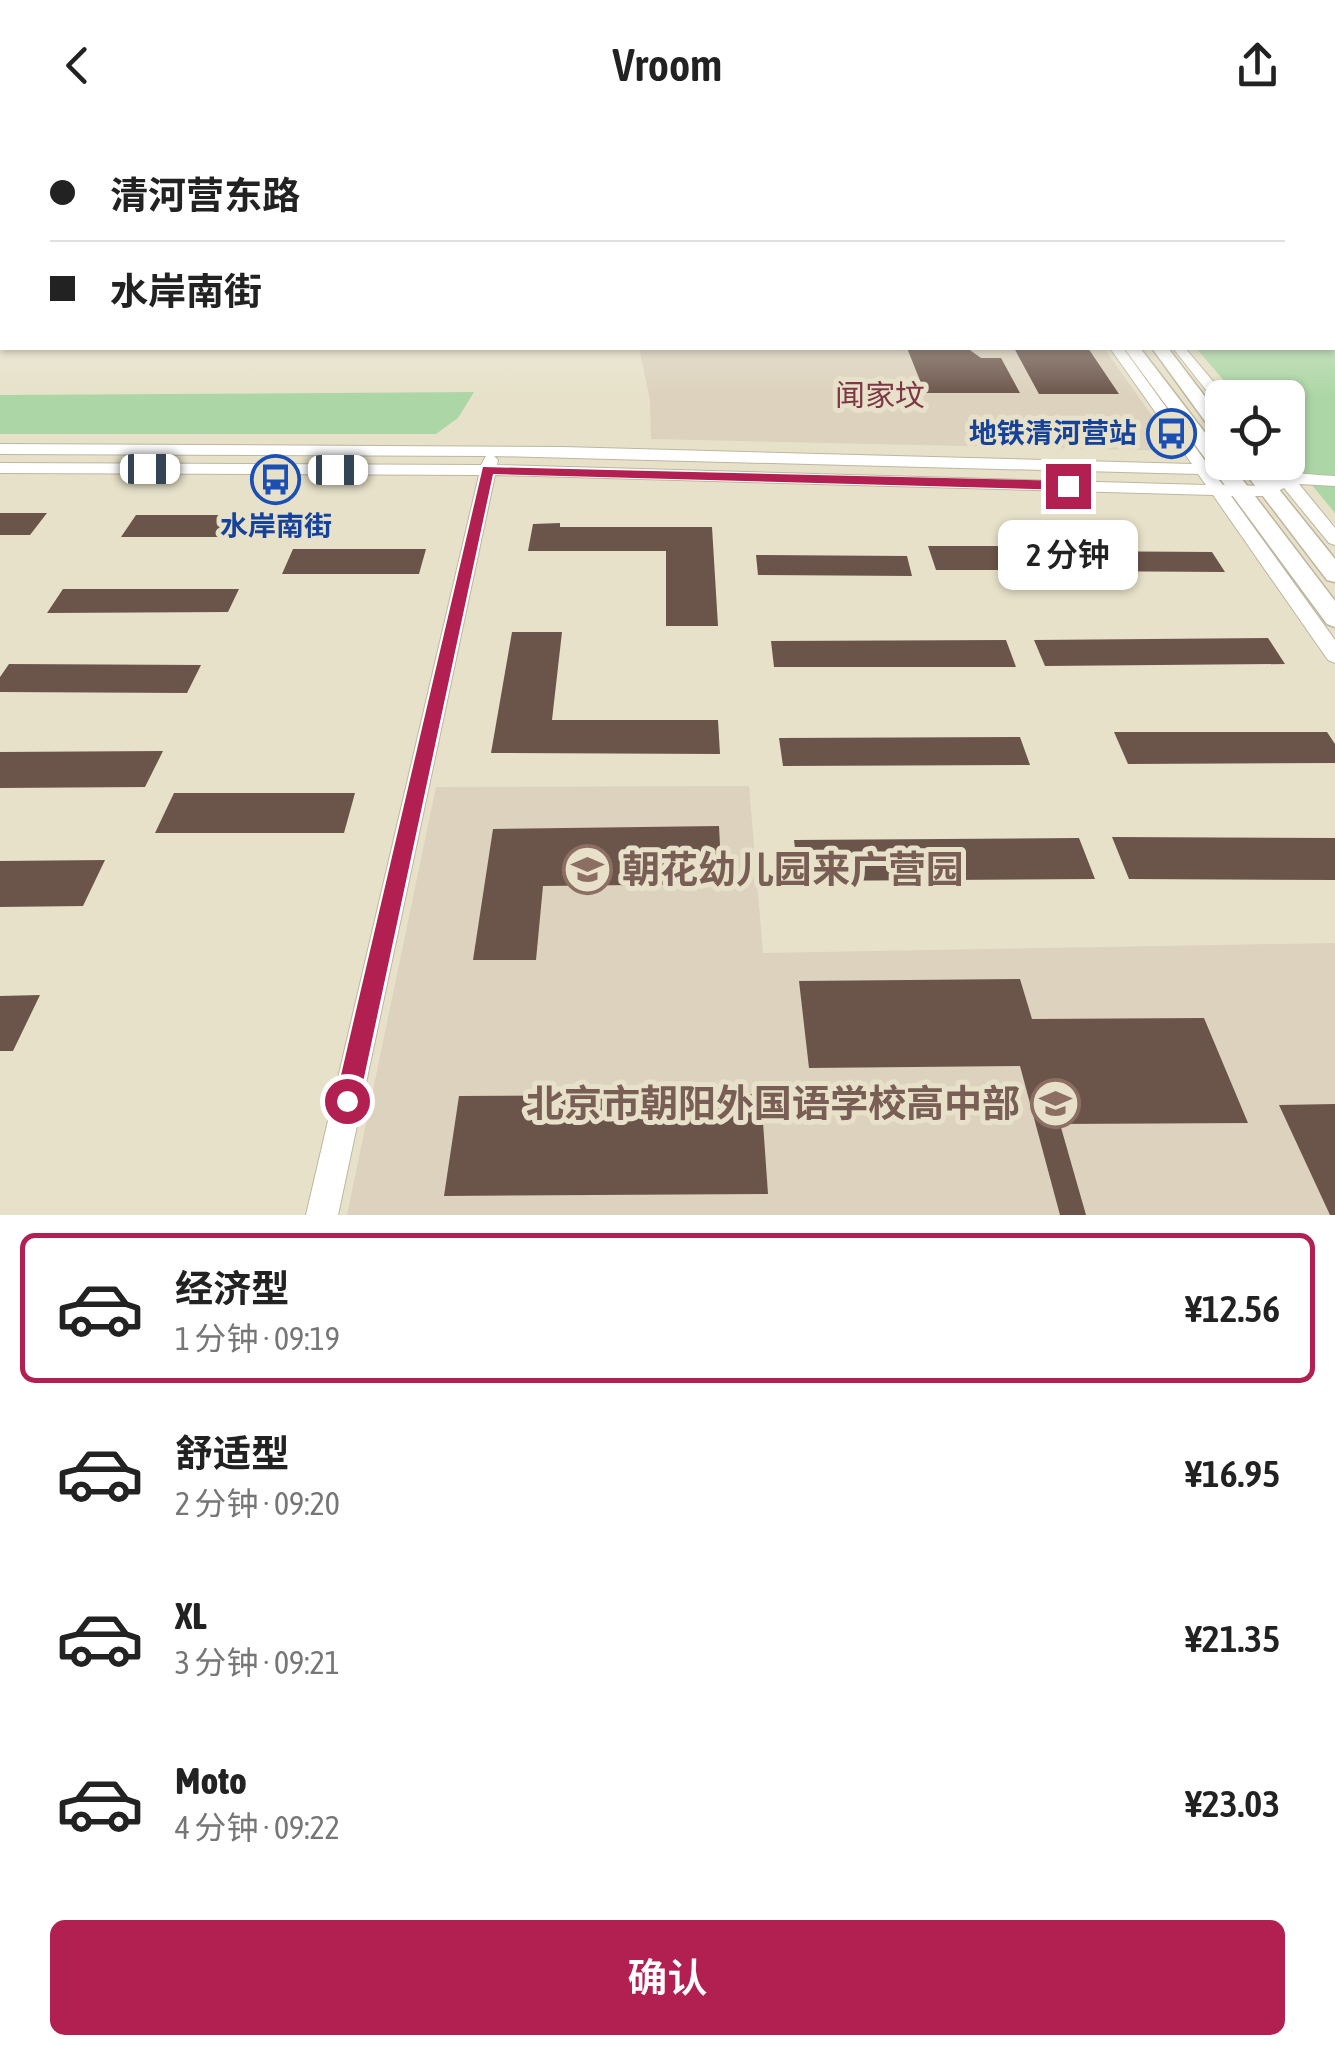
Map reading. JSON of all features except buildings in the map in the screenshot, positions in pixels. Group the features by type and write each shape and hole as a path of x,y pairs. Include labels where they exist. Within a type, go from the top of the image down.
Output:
{"main road":[{"path":"1161,350 1205,408"},
{"path":"1127,351 1205,459"},
{"path":"1220,480 1335,618"},
{"path":"1269,480 1277,485 1335,574"}],"street":[{"path":"1180,350 1205,381"},
{"path":"0,449 1205,480"},
{"path":"322,1215 490,460"},
{"path":"0,468 490,460 1205,480"},
{"path":"1220,480 1277,485 1335,481"},
{"path":"1220,480 1335,655"},
{"path":"1276,480 1335,539"}],"shaded area":[{"path":"639,350 1105,350 1177,451 651,439 650,400"},
{"path":"749,786 763,953 1335,943 1335,1215 347,1215 436,787"}],"green space":[{"path":"1198,350 1335,350 1335,513 1305,477 1305,380 1223,380"},
{"path":"474,392 458,418 436,434 0,434 0,395"}],"place":[{"name":"地铁清河营站","path":"1172,433"},
{"name":"水岸南街","path":"276,479"},
{"name":"朝花幼儿园来广营园","path":"587,870"},
{"name":"北京市朝阳外国语学校高中部","path":"1055,1104"}],"district":[{"name":"闻家坟","path":"880,396"}],"route":[{"path":"347,1101 487,470 1068,486"}]}
